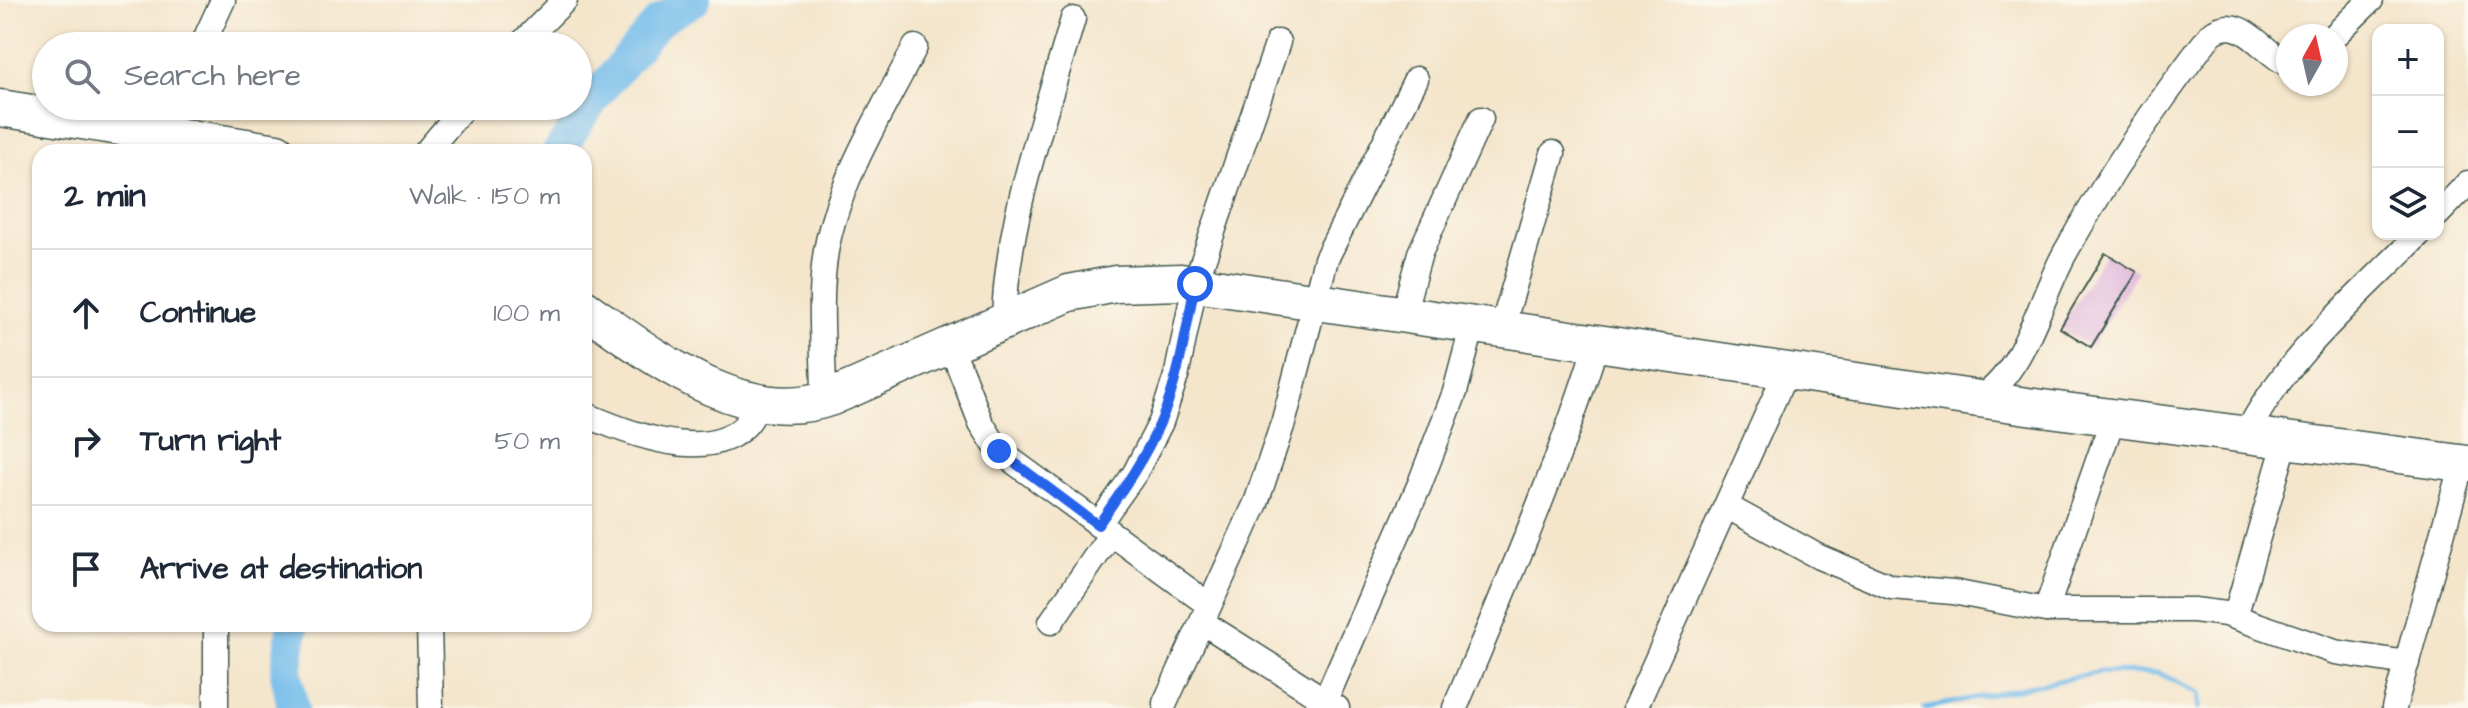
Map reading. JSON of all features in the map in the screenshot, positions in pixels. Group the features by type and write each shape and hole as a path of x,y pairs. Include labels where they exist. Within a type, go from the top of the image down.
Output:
{"highway":[{"path":"0,108 32,110"},
{"path":"168,120 244,144"},
{"path":"592,313 675,366 758,404 799,407 824,400 951,346 1004,319 1085,290 1145,281 1195,284 1314,300 2113,418 2465,463"}],"street":[{"path":"208,32 223,0"},
{"path":"533,32 565,0"},
{"path":"2346,24 2371,0"},
{"path":"1004,319 1007,267 1015,225 1073,19"},
{"path":"1979,399 1995,389 2014,362 2064,254 2123,160 2211,34 2222,27 2239,29 2276,55"},
{"path":"1051,622 1161,422 1177,373 1195,284 1278,42"},
{"path":"824,400 823,291 826,253 833,225 855,166 915,47"},
{"path":"1165,703 1265,475 1284,420 1326,259 1416,79"},
{"path":"1403,314 1420,253 1481,119"},
{"path":"433,144 453,120"},
{"path":"951,346 981,423 999,451 1104,529 1206,614 1328,705 1455,392 1488,326 1553,153"},
{"path":"2444,208 2468,183"},
{"path":"2246,435 2262,405 2291,367 2413,240"},
{"path":"1455,708 1522,548 1580,398 1597,342"},
{"path":"1635,708 1787,370"},
{"path":"592,417 631,434 660,440 717,442 747,428 758,404"},
{"path":"2046,610 2113,418"},
{"path":"2235,617 2286,440"},
{"path":"2394,708 2465,463"},
{"path":"1728,507 1864,578 1891,587 1953,592 2046,610 2194,610 2235,617 2335,652 2407,663"},
{"path":"216,632 216,708"},
{"path":"429,632 431,708"}],"building":[{"path":"2105,253 2137,272 2091,347 2060,328"}],"waterway":[{"path":"592,102 659,21 695,0"},
{"path":"563,144 580,120"},
{"path":"292,632 286,673 293,708"},
{"path":"1925,708 2101,672 2158,673 2200,693 2199,708"}],"route":[{"path":"999,451 1098,525 1135,473 1161,422 1177,373 1195,284"}]}
